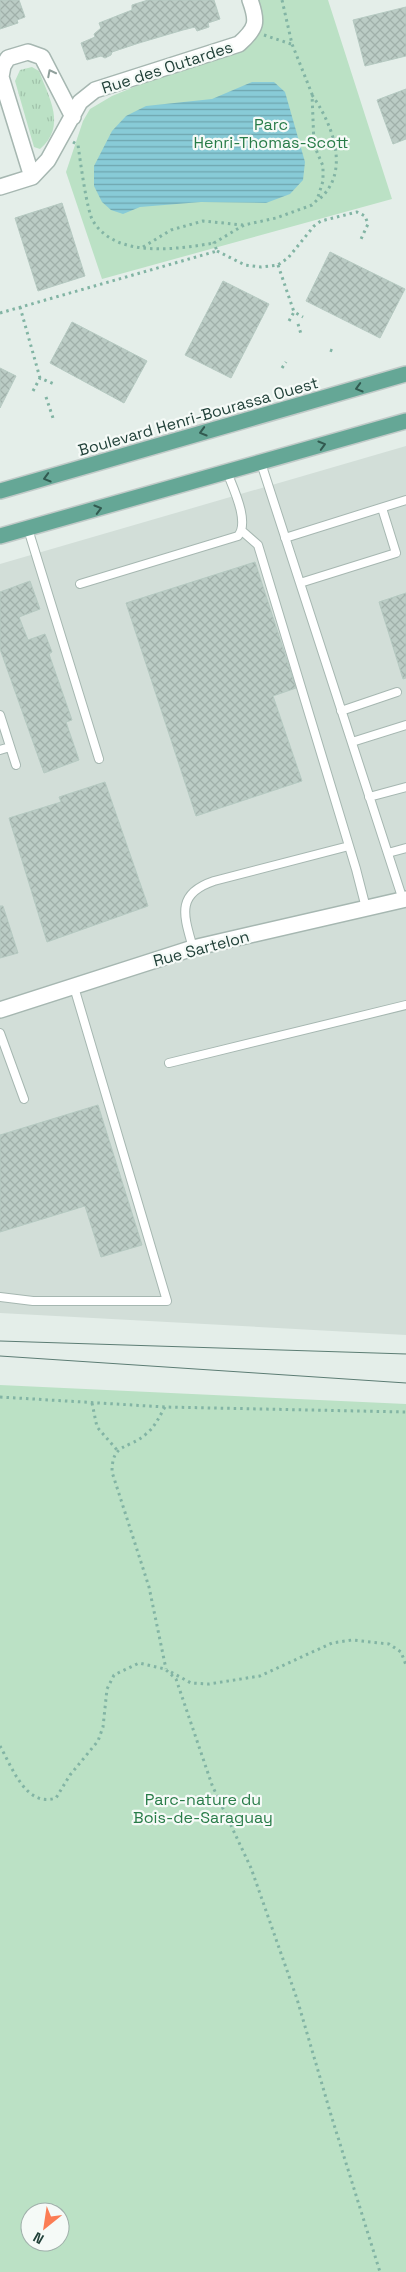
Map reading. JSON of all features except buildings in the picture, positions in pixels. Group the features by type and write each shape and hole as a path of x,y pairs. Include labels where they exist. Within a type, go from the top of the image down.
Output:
{"main road":[{"name":"Boulevard Henri-Bourassa Ouest","path":"0,491 406,374"},
{"path":"0,536 406,421"}],"street":[{"name":"Rue des Outardes","path":"32,177 48,160 63,136 80,102 95,90 239,44 252,32 256,18 250,0"},
{"path":"0,187 32,177 1,77 3,66 8,58 28,52 42,57 73,117"},
{"name":"Rue Sartelon","path":"0,1010 193,948 404,899"}],"lane":[{"path":"261,463 404,899"},
{"path":"80,584 234,538 242,531 243,521 227,472"},
{"path":"285,538 406,500"},
{"path":"300,583 396,553 382,508"},
{"path":"28,529 99,759"},
{"path":"242,531 258,545 366,908"},
{"path":"341,711 397,692"},
{"path":"0,715 16,765"},
{"path":"352,742 406,725"},
{"path":"0,750 10,747"},
{"path":"370,797 406,786"},
{"path":"193,948 183,912 184,904 195,889 214,880 349,846"},
{"path":"388,853 406,848"},
{"path":"0,1297 33,1301 167,1301 74,986"},
{"path":"169,1063 406,1005"},
{"path":"0,1033 24,1099"}],"path":[{"path":"63,136 78,145 92,220 105,235 122,244 143,248 178,249 214,243 244,225 298,212 324,195 331,182 336,155 333,136 324,112 312,94 292,44 282,0"},
{"path":"252,32 292,44"},
{"path":"312,94 314,145 323,166 323,181 317,200"},
{"path":"0,313 217,251 245,265 261,267 278,265 288,258 314,226 321,221 357,212 365,216 368,224 361,239"},
{"path":"143,248 171,230 203,221 244,225"},
{"path":"214,243 217,251"},
{"path":"278,265 294,312 303,317"},
{"path":"20,307 40,378 33,391"},
{"path":"289,321 294,312"},
{"path":"298,324 301,334"},
{"path":"330,350 335,352"},
{"path":"282,368 286,362"},
{"path":"40,378 54,384"},
{"path":"46,397 54,421"},
{"path":"0,1397 165,1407 406,1412"},
{"path":"92,1403 97,1427 117,1450"},
{"path":"165,1407 148,1432 117,1450 112,1460 112,1472 149,1587 165,1669 176,1679 212,1785 251,1868 298,1998 331,2115 380,2272"},
{"path":"0,1746 25,1788 36,1798 47,1801 56,1798 70,1775 98,1741 104,1727 107,1689 114,1675 139,1663 165,1669 191,1683 218,1682 260,1676 332,1643 352,1640 389,1644 401,1652 406,1665"}],"shaded area":[{"path":"406,446 406,1335 0,1313 0,564"}],"green space":[{"name":"Parc Henri-Thomas-Scott","path":"250,0 328,0 392,199 102,279 66,172 83,121 90,109 112,96 239,44 252,32"},
{"path":"32,67 39,71 51,101 54,121 53,131 40,149 34,147 15,81 20,70"},
{"name":"Parc-nature du Bois-de-Saraguay","path":"0,1385 406,1404 406,2272 0,2272"}],"water":[{"path":"252,82 274,82 285,92 305,162 303,180 290,194 266,203 201,202 140,207 123,214 111,210 102,202 94,186 94,166 112,131 126,116 146,106 212,99"}],"tram line":[{"path":"0,1341 406,1354"},
{"path":"0,1356 406,1383"}]}
